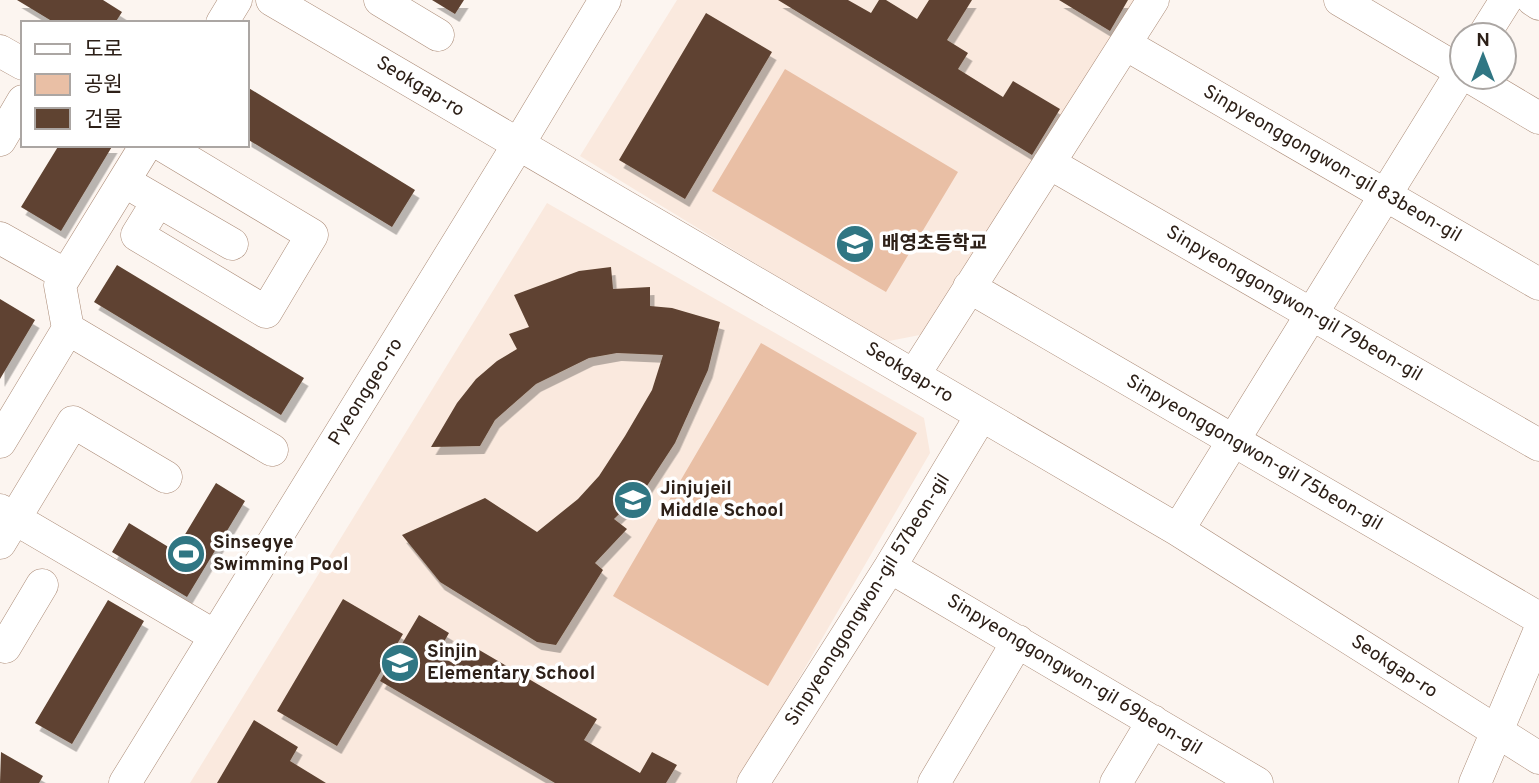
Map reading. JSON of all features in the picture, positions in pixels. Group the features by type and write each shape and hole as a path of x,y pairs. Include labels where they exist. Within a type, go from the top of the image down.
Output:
{"street":[{"path":"223,21 236,0"},
{"name":"Seokgap-ro","path":"272,0 1178,530 1539,758"},
{"path":"380,0 438,35"},
{"name":"Pyeonggeo-ro","path":"125,783 605,0"},
{"path":"914,375 1153,0"},
{"path":"1340,0 1448,64"},
{"path":"1493,21 1506,0"},
{"path":"1532,0 1539,4"},
{"name":"Sinpyeonggongwon-gil 83beon-gil","path":"1125,44 1539,284"},
{"path":"0,51 21,63"},
{"path":"1178,530 1450,91"},
{"path":"1494,91 1539,118"},
{"path":"0,140 21,104"},
{"path":"0,442 68,329 60,285 145,147"},
{"path":"158,201 137,235 266,312 312,235 165,147"},
{"name":"Sinpyeonggongwon-gil 79beon-gil","path":"1049,163 1539,445"},
{"path":"124,181 232,244"},
{"path":"0,238 66,275"},
{"name":"Sinpyeonggongwon-gil 75beon-gil","path":"970,287 1539,618"},
{"path":"68,329 272,450"},
{"name":"Sinpyeonggongwon-gil 57beon-gil","path":"753,783 890,567 981,416"},
{"path":"166,477 73,422 5,524 215,636"},
{"name":"Sinpyeonggongwon-gil 69beon-gil","path":"890,567 1258,783"},
{"path":"0,644 5,647 42,585"},
{"path":"1475,783 1539,632"},
{"path":"934,783 1018,641"},
{"path":"1115,783 1153,721"}],"shaded area":[{"name":"배영초등학교","path":"677,0 1140,0 930,333 884,342 580,156"},
{"name":"Jinjujeil Middle School","path":"547,203 924,418 930,453 738,783 190,783"}],"green space":[{"path":"785,69 958,172 886,292 712,191"},
{"path":"761,343 917,433 768,686 613,596"}],"building":[{"path":"17,0 103,0 122,12 116,21 52,21"},
{"path":"432,0 464,0 455,14"},
{"path":"778,0 848,0 871,13 879,0 886,0 917,19 929,0 972,0 947,40 968,53 958,69 1003,97 1013,81 1060,109 1032,155"},
{"path":"1059,0 1128,0 1110,31"},
{"path":"706,13 772,52 685,199 619,160"},
{"path":"248,88 415,190 392,227 248,140"},
{"path":"58,147 112,147 61,231 21,207"},
{"path":"117,265 304,378 281,415 94,302"},
{"path":"611,267 613,289 650,287 650,306 672,308 720,322 708,370 675,443 645,489 614,519 627,529 595,563 603,570 556,645 537,642 440,582 402,535 485,498 537,532 578,499 599,476 652,390 663,355 617,353 589,358 536,384 495,420 480,446 431,447 457,403 476,379 497,361 517,349 509,334 529,327 514,295 579,271"},
{"path":"0,299 35,320 0,379"},
{"path":"216,483 245,501 187,597 112,552 129,523 175,551"},
{"path":"343,599 403,634 337,746 277,711"},
{"path":"108,600 144,621 72,744 35,723"},
{"path":"419,615 449,633 437,654 456,665 469,644 597,719 584,740 640,773 652,752 677,765 666,783 555,783 380,681"},
{"path":"254,720 298,747 290,761 326,783 217,783"},
{"path":"1,752 43,776 39,783 0,783"}],"place":[{"name":"배영초등학교","path":"855,244"},
{"name":"Jinjujeil Middle School","path":"633,500"},
{"name":"Sinsegye Swimming Pool","path":"186,554"},
{"name":"Sinjin Elementary School","path":"400,663"}]}
